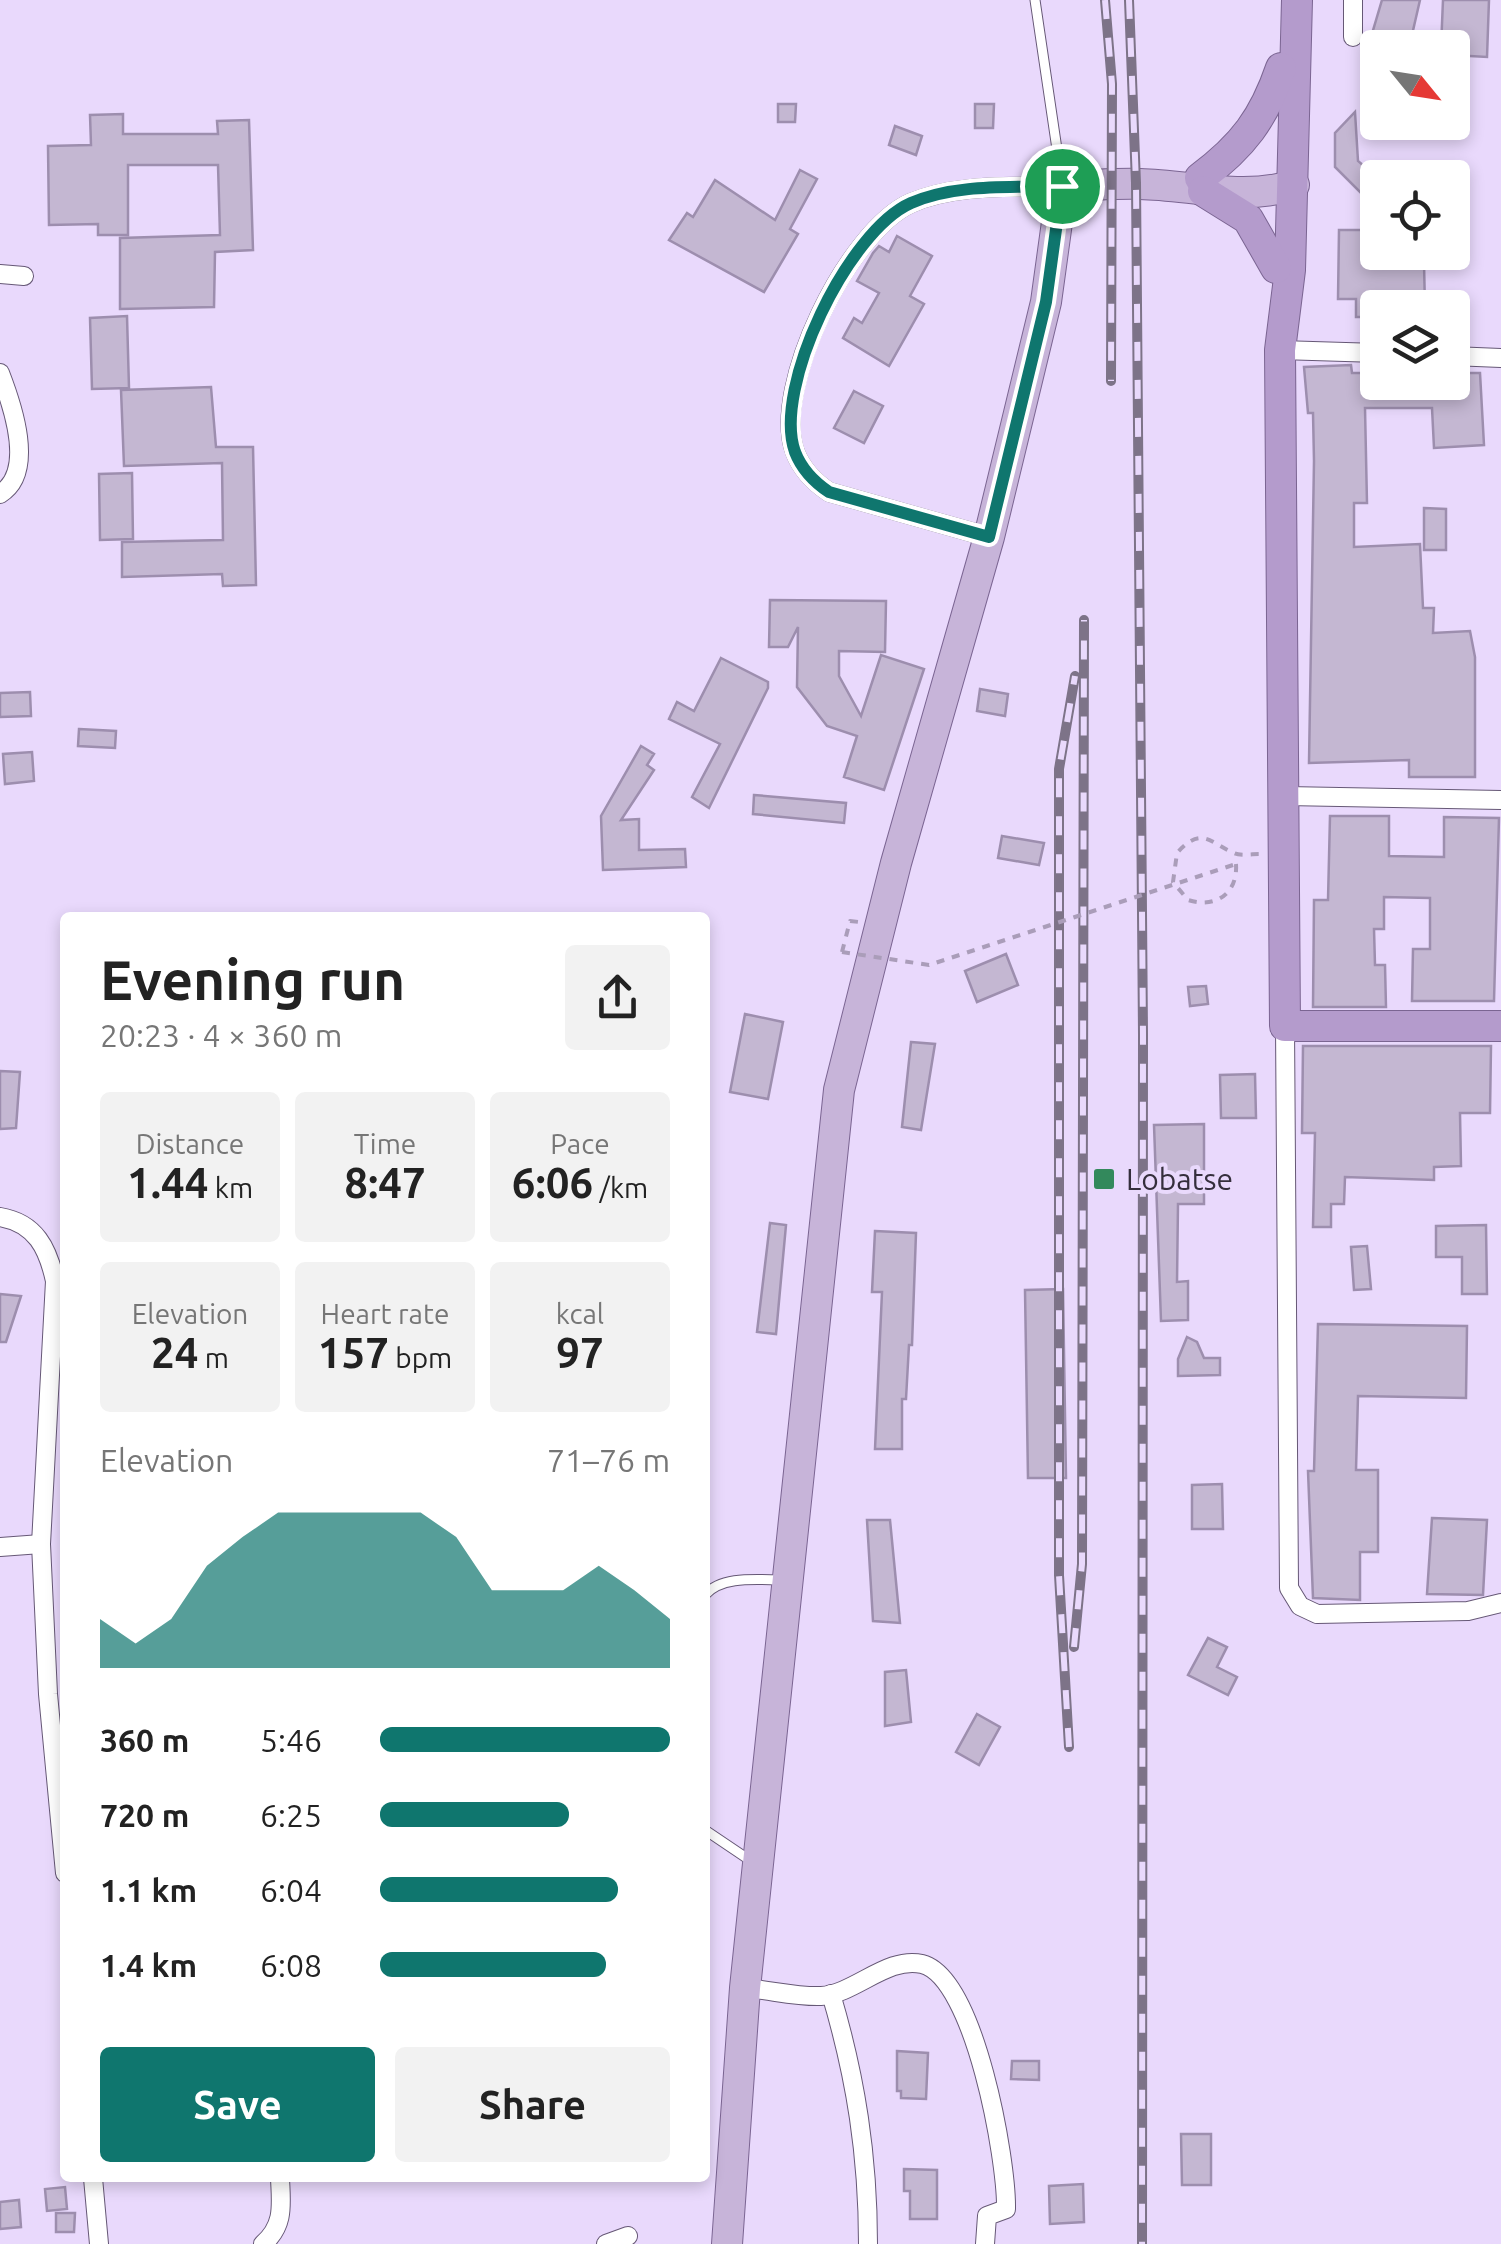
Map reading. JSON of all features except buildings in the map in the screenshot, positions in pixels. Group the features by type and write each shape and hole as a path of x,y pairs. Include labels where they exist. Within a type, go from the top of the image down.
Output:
{"highway":[{"path":"1281,339 1290,270 1281,184 1281,68 1288,0"},
{"path":"1297,0 1276,268 1281,339 1285,1026 1501,1026"},
{"path":"1276,268 1248,219 1194,185 1242,145 1258,125 1281,68"}],"main road":[{"path":"727,2244 757,1865 842,1071 989,537 1046,302 1062,186 1281,184"}],"street":[{"path":"1353,0 1354,37"},
{"path":"989,537 829,492 814,481 794,449 795,401 814,324 849,261 876,226 910,204 948,193 1062,186"},
{"path":"0,274 24,276"},
{"path":"1281,339 1360,350"},
{"path":"1470,357 1501,358"},
{"path":"0,373 19,443 15,474 0,494"},
{"path":"1286,796 1501,800"},
{"path":"1285,1026 1290,1588 1300,1606 1316,1614 1468,1611 1501,1603"},
{"path":"0,1217 13,1219 37,1236 49,1252 55,1281 41,1544 60,1774"},
{"path":"0,1546 41,1544"},
{"path":"745,1988 831,1994 904,1965 931,1969 948,1987 984,2068 1006,2192 1006,2209 987,2216 985,2244"},
{"path":"831,1994 846,2045 868,2164 868,2244"},
{"path":"93,2182 99,2244"},
{"path":"263,2244 275,2232 282,2213 280,2182"},
{"path":"606,2244 628,2236"}],"lane":[{"path":"1036,0 1062,186"},
{"path":"710,1589 748,1580 786,1580"},
{"path":"710,1833 757,1865"}],"path":[{"path":"842,952 929,965 1236,864 1234,885 1219,900 1188,900 1171,874 1177,852 1194,840 1216,840 1235,854 1286,853"}],"railway":[{"path":"1105,0 1112,84 1111,381"},
{"path":"1129,0 1136,183 1143,1034 1142,2244"},
{"path":"1074,1647 1082,1564 1084,620"},
{"path":"1069,1747 1059,1575 1059,769 1075,676"}],"place":[{"name":"Lobatse","path":"1104,1179"}],"route":[{"path":"1062,186 1046,302 989,537 829,492 814,481 794,449 795,401 814,324 849,261 876,226 910,204 948,193 1062,186"}]}
